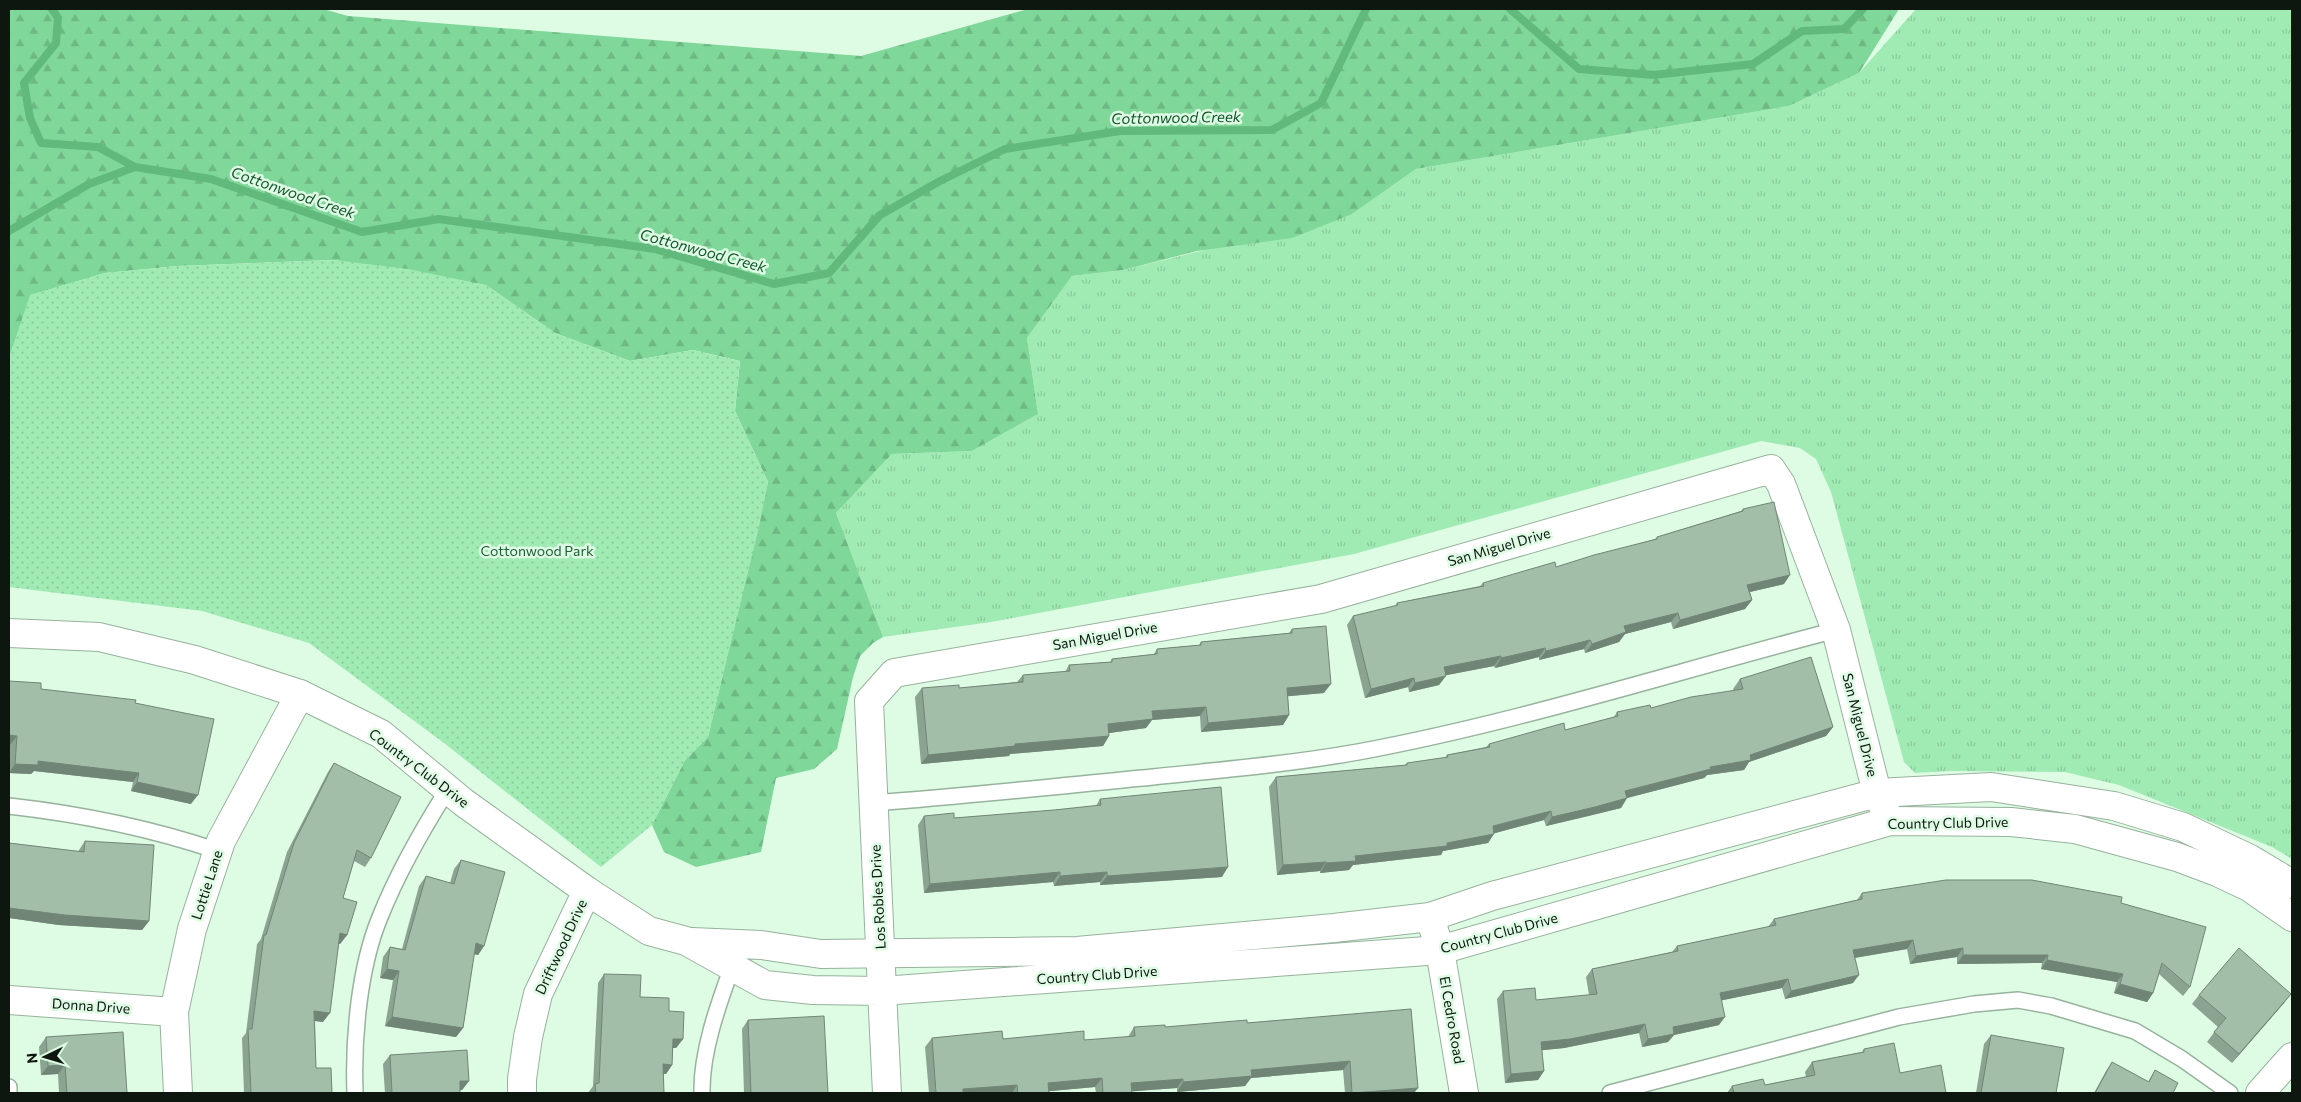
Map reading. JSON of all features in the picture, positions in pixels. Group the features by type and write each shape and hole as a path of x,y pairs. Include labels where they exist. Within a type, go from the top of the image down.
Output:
{"street":[{"name":"San Miguel Drive","path":"869,701 894,673 1321,599 1771,469 1782,484 1836,630 1877,793 1890,821"},
{"name":"Country Club Drive","path":"9,633 99,637 194,660 300,694 380,734 448,789 587,890 649,931 686,942 765,985 813,990 882,991 1440,950 1890,821 2011,822 2075,829 2177,857 2209,869 2248,887 2292,917"},
{"name":"Lottie Lane","path":"178,1093 174,1012 192,929 222,841 300,694"},
{"name":"Los Robles Drive","path":"869,701 872,803 887,1093"},
{"name":"Country Club Drive","path":"686,942 761,945 821,954 1077,951 1334,928 1430,917 1492,896 1877,793 1991,787 2114,806 2183,827 2250,859 2292,884"},
{"name":"Driftwood Drive","path":"522,1093 528,1037 538,994 587,890"},
{"name":"El Cedro Road","path":"1430,917 1440,950 1464,1093"},
{"name":"Donna Drive","path":"9,1000 174,1012"},
{"path":"2260,1093 2292,1057"}],"lane":[{"path":"872,803 1221,771 1348,754 1423,739 1552,707 1836,630"},
{"path":"355,1093 356,1027 366,965 379,918 417,837 448,789"},
{"path":"9,806 65,813 172,835 218,851"},
{"path":"702,1093 703,1074 710,1040 718,1007 732,967"},
{"path":"1610,1093 1899,1017 1974,1004 2018,1000 2050,1006 2135,1031 2182,1059 2230,1093"},
{"path":"9,1087 9,1093"}],"green space":[{"path":"9,9 323,9 348,16 861,56 1028,9 1899,9 1859,73 1789,106 1416,169 1352,214 1292,238 1197,251 1123,270 1072,276 1027,338 1038,414 972,451 892,454 836,513 883,637 873,643 860,656 853,677 837,749 814,769 776,778 761,852 696,867 664,852 652,825 685,760 708,737 768,482 735,411 740,361 693,350 630,361 555,333 486,285 334,260 178,266 105,273 31,295 9,358"},
{"path":"1916,9 2292,9 2292,859 2272,847 2119,785 2065,772 1950,771 1915,773 1904,762 1831,492 1816,459 1800,448 1761,441 1354,554 991,622 883,637 836,513 892,454 972,451 1038,414 1027,338 1072,276 1123,270 1352,214 1416,169 1789,106 1859,73"},
{"name":"Cottonwood Park","path":"334,260 408,269 486,285 555,333 630,361 693,350 740,361 735,411 768,482 759,527 708,737 685,760 652,825 601,867 444,743 309,643 202,611 9,587 9,358 30,295 105,273 178,266"}],"building":[{"path":"1774,502 1790,575 1747,585 1752,600 1680,620 1678,613 1624,626 1626,632 1592,644 1590,640 1546,651 1545,648 1501,658 1501,656 1444,667 1446,676 1415,683 1414,678 1371,689 1353,616 1398,605 1397,603 1484,586 1483,583 1555,562 1556,567 1657,539 1657,537 1743,511 1743,509"},
{"path":"1326,626 1331,684 1287,688 1289,715 1208,723 1206,707 1152,711 1153,719 1108,724 1109,736 1015,744 1015,746 928,755 922,688 959,685 959,688 1023,682 1023,675 1070,671 1069,665 1112,662 1112,659 1157,654 1157,649 1201,645 1201,642 1292,633 1292,629"},
{"path":"1811,657 1833,727 1750,755 1751,760 1710,767 1711,769 1625,791 1627,798 1595,807 1552,817 1551,811 1493,826 1494,834 1447,843 1447,846 1355,856 1356,861 1283,865 1276,777 1407,765 1407,763 1448,757 1447,755 1490,747 1489,744 1564,723 1565,730 1618,716 1617,712 1650,705 1651,708 1691,697 1743,689 1740,679"},
{"path":"9,681 41,683 41,689 136,700 135,703 214,719 198,795 137,782 139,773 38,761 38,765 15,764 17,736 9,735"},
{"path":"334,763 401,797 371,858 357,850 343,898 357,902 347,935 340,933 330,1013 314,1011 316,1068 331,1068 332,1093 251,1093 248,1029 252,1029 264,935 266,935 294,843"},
{"path":"1221,787 1228,867 1107,876 1107,872 1060,876 1060,872 930,884 924,816 954,813 954,818 1054,810 1101,805 1100,799"},
{"path":"85,841 154,845 149,921 65,915 9,908 9,843 84,852"},
{"path":"461,860 505,872 484,946 476,943 463,1028 392,1017 399,971 387,969 390,947 405,950 426,876 454,884"},
{"path":"1946,880 2032,880 2122,897 2121,903 2206,927 2190,987 2162,963 2153,993 2120,984 2123,974 2047,960 2048,955 1963,955 1963,948 1916,956 1913,940 1853,950 1859,975 1791,991 1788,979 1720,993 1725,1017 1673,1027 1674,1034 1648,1039 1645,1024 1570,1039 1541,1042 1544,1071 1511,1074 1503,991 1535,988 1536,1000 1597,994 1592,969 1678,951 1677,946 1776,925 1774,919 1862,899 1862,893"},
{"path":"2239,948 2291,994 2239,1054 2214,1032 2226,1018 2199,995"},
{"path":"604,974 641,975 640,997 669,998 669,1011 684,1012 683,1039 673,1039 672,1065 663,1064 664,1093 596,1093 595,1084 599,1083"},
{"path":"1411,1009 1418,1088 1352,1093 1350,1061 1251,1070 1252,1076 1183,1082 1183,1079 1131,1083 1132,1093 1103,1093 1102,1078 1048,1083 1049,1093 1018,1093 1017,1085 963,1089 963,1093 936,1093 932,1038 1002,1031 1003,1039 1084,1031 1084,1040 1135,1036 1134,1027 1165,1025 1165,1027 1247,1020 1247,1023"},
{"path":"824,1016 828,1093 751,1093 748,1020"},
{"path":"123,1032 127,1093 67,1093 65,1065 48,1066 46,1037"},
{"path":"1991,1035 2064,1048 2056,1093 1981,1093"},
{"path":"1894,1043 1900,1073 1941,1065 1946,1093 1734,1093 1732,1086 1763,1079 1765,1085 1815,1075 1812,1062 1864,1052 1864,1049"},
{"path":"467,1050 469,1081 460,1081 460,1093 392,1093 390,1055"},
{"path":"2112,1062 2149,1082 2155,1070 2178,1083 2173,1093 2095,1093"}],"waterway":[{"path":"52,9 58,18 56,43 24,83 30,118 41,143 98,147 135,167"},
{"name":"Cottonwood Creek","path":"9,231 89,184 135,167 211,179 362,232 439,219 655,249 774,284 829,273 880,215 940,181 1005,149 1120,131 1272,130 1321,103 1366,9"},
{"name":"Cottonwood Creek","path":"1510,9 1579,69 1654,75 1753,64 1802,31 1844,29 1863,9"}]}
